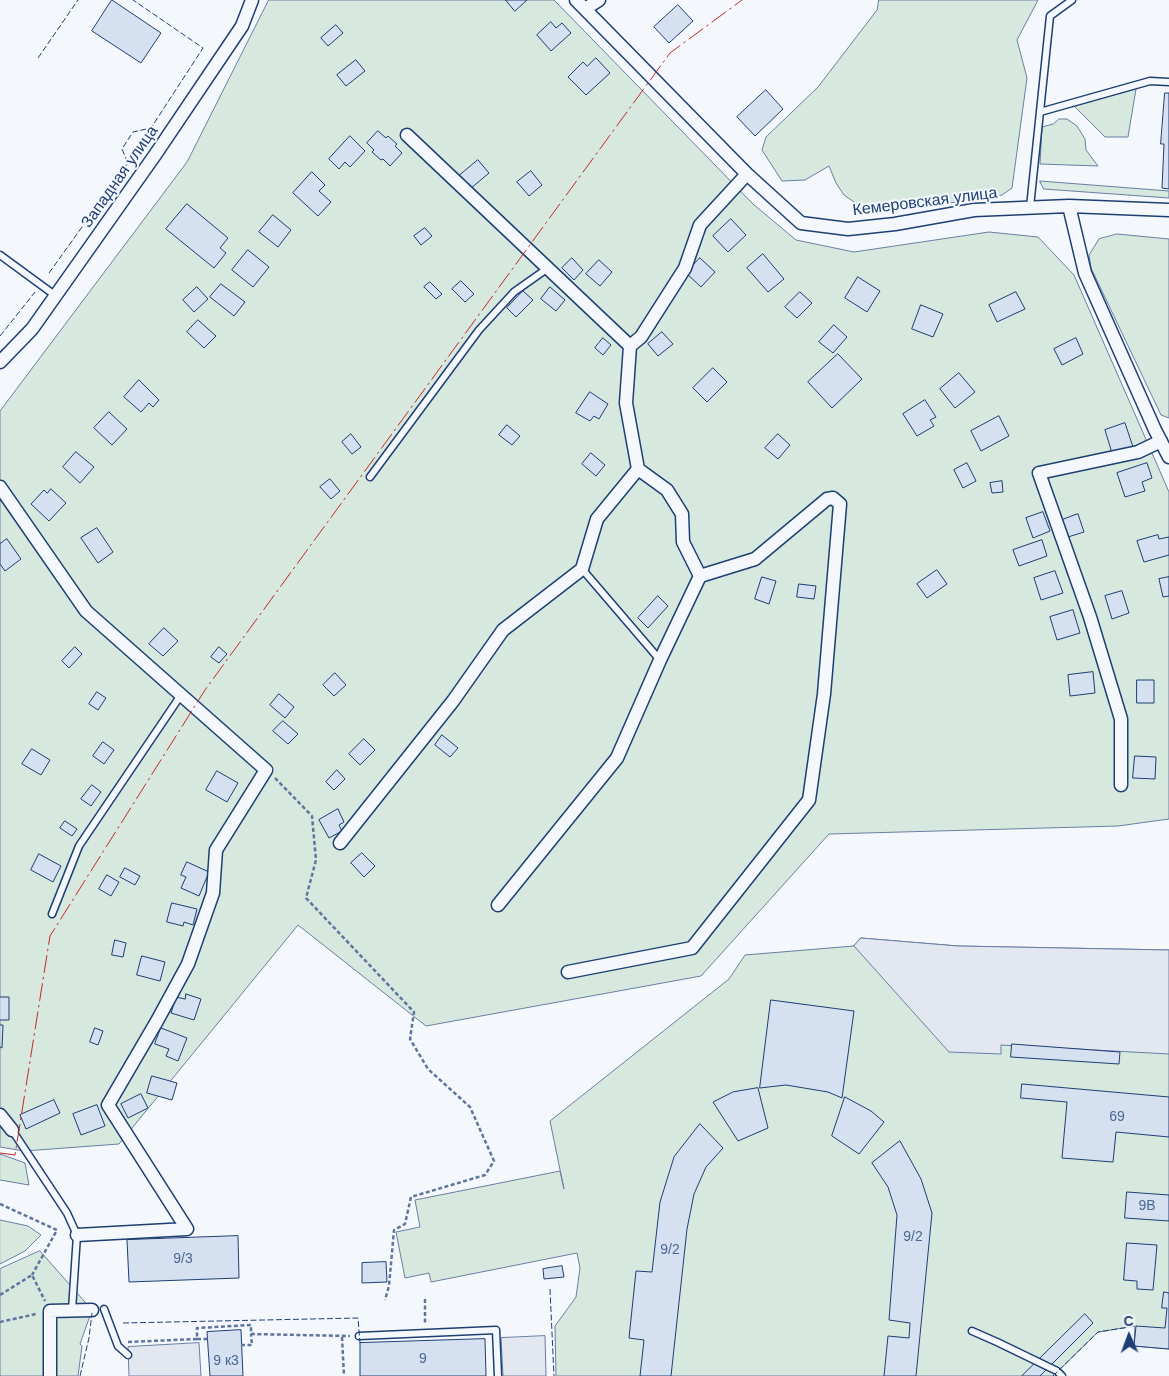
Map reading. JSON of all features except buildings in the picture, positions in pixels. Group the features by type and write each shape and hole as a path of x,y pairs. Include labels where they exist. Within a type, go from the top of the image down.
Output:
{"street":[{"name":"Западная улица","path":"0,362 32,329 156,155 242,26 252,0"},
{"path":"581,5 599,0"},
{"name":"Кемеровская улица","path":"581,5 747,174 801,224 848,229 895,224 974,210 1069,206 1169,210"},
{"path":"407,135 630,346"},
{"path":"700,576 683,542 682,514 667,490 638,469 626,403 630,346 641,337 684,268 700,225 747,174"},
{"path":"1069,206 1085,273 1155,430 1165,437 1169,457"},
{"path":"1121,785 1121,719 1090,617 1039,473 1138,452 1165,437"},
{"path":"340,843 453,701 503,630 582,569 597,519 638,469"},
{"path":"1,493 86,611 266,770 216,850 213,893 188,964 108,1105 187,1229 77,1235"},
{"path":"498,905 618,758 660,660 700,576 755,560 827,499 833,498 840,504 824,694 809,800 692,948 568,972"},
{"path":"0,1115 12,1130"},
{"path":"50,1376 50,1311 98,1310"}],"lane":[{"path":"1030,208 1050,16 1072,0"},
{"path":"1040,112 1150,81 1169,82"},
{"path":"0,255 56,296"},
{"path":"370,477 479,330 514,292 548,268"},
{"path":"582,569 660,660"},
{"path":"52,914 79,846 181,695"},
{"path":"12,1130 68,1213 77,1235 72,1310"},
{"path":"98,1310 118,1346 128,1355"},
{"path":"359,1336 496,1330 498,1376"},
{"path":"972,1332 1057,1371 1062,1376"}],"path":[{"path":"266,770 312,816 316,860 306,898 414,1012 410,1039 428,1069 470,1107 494,1161 485,1175 411,1197 405,1224 394,1230 389,1286 385,1300"},
{"path":"0,1204 57,1230 32,1276 0,1296"},
{"path":"0,1322 50,1311 32,1276"},
{"path":"425,1299 426,1332"},
{"path":"197,1339 197,1328 251,1325 252,1344 242,1345"},
{"path":"252,1334 359,1336"},
{"path":"342,1337 344,1376"},
{"path":"124,1338 128,1342 208,1339"}],"shaded area":[{"path":"269,0 554,0 753,204 796,240 854,252 989,232 1038,237 1074,275 1169,492 1169,819 1118,826 829,834 701,976 426,1026 298,925 119,1144 24,1151 0,1147 0,411 187,162"},
{"path":"879,0 1038,0 1017,40 1027,78 1012,188 1002,195 923,207 864,209 844,195 836,183 829,166 805,180 782,181 762,150 766,137 818,87 877,10"},
{"path":"1136,89 1128,137 1105,137 1074,106"},
{"path":"1059,119 1067,119 1077,126 1085,139 1086,150 1098,166 1040,164 1042,127 1053,124"},
{"path":"1040,181 1169,191 1169,198 1044,189"},
{"path":"1117,234 1169,239 1169,418 1161,415 1091,268 1089,255 1099,239"},
{"path":"861,938 958,946 1169,950 1169,1349 1134,1346 1135,1326 1098,1332 1053,1376 556,1376 555,1326 576,1297 580,1268 577,1253 431,1282 429,1273 405,1278 396,1232 420,1227 415,1200 560,1171 564,1189 550,1121 729,979 745,955 854,946"},
{"path":"861,938 958,946 1169,950 1169,1054 1001,1045 1001,1054 949,1052 854,946"},
{"path":"0,1154 25,1163 29,1185 0,1180"},
{"path":"0,1220 28,1226 41,1235 25,1251 0,1264"},
{"path":"40,1251 92,1310 80,1344 82,1346 78,1376 0,1376 0,1269"},
{"path":"545,1336 546,1376 503,1376 501,1338"},
{"path":"199,1343 201,1376 129,1376 128,1347"}],"fence":[{"path":"38,58 78,0"},
{"path":"49,273 128,163 122,149 133,132 151,128 203,48 133,0"},
{"path":"0,336 35,292"},
{"path":"550,1289 554,1376"},
{"path":"80,1376 89,1338 92,1313"},
{"path":"123,1323 358,1318 360,1343"},
{"path":"1053,1376 1098,1332 1136,1326"}],"power":[{"path":"0,1153 15,1155 50,936 205,690 670,53 742,0"}]}
